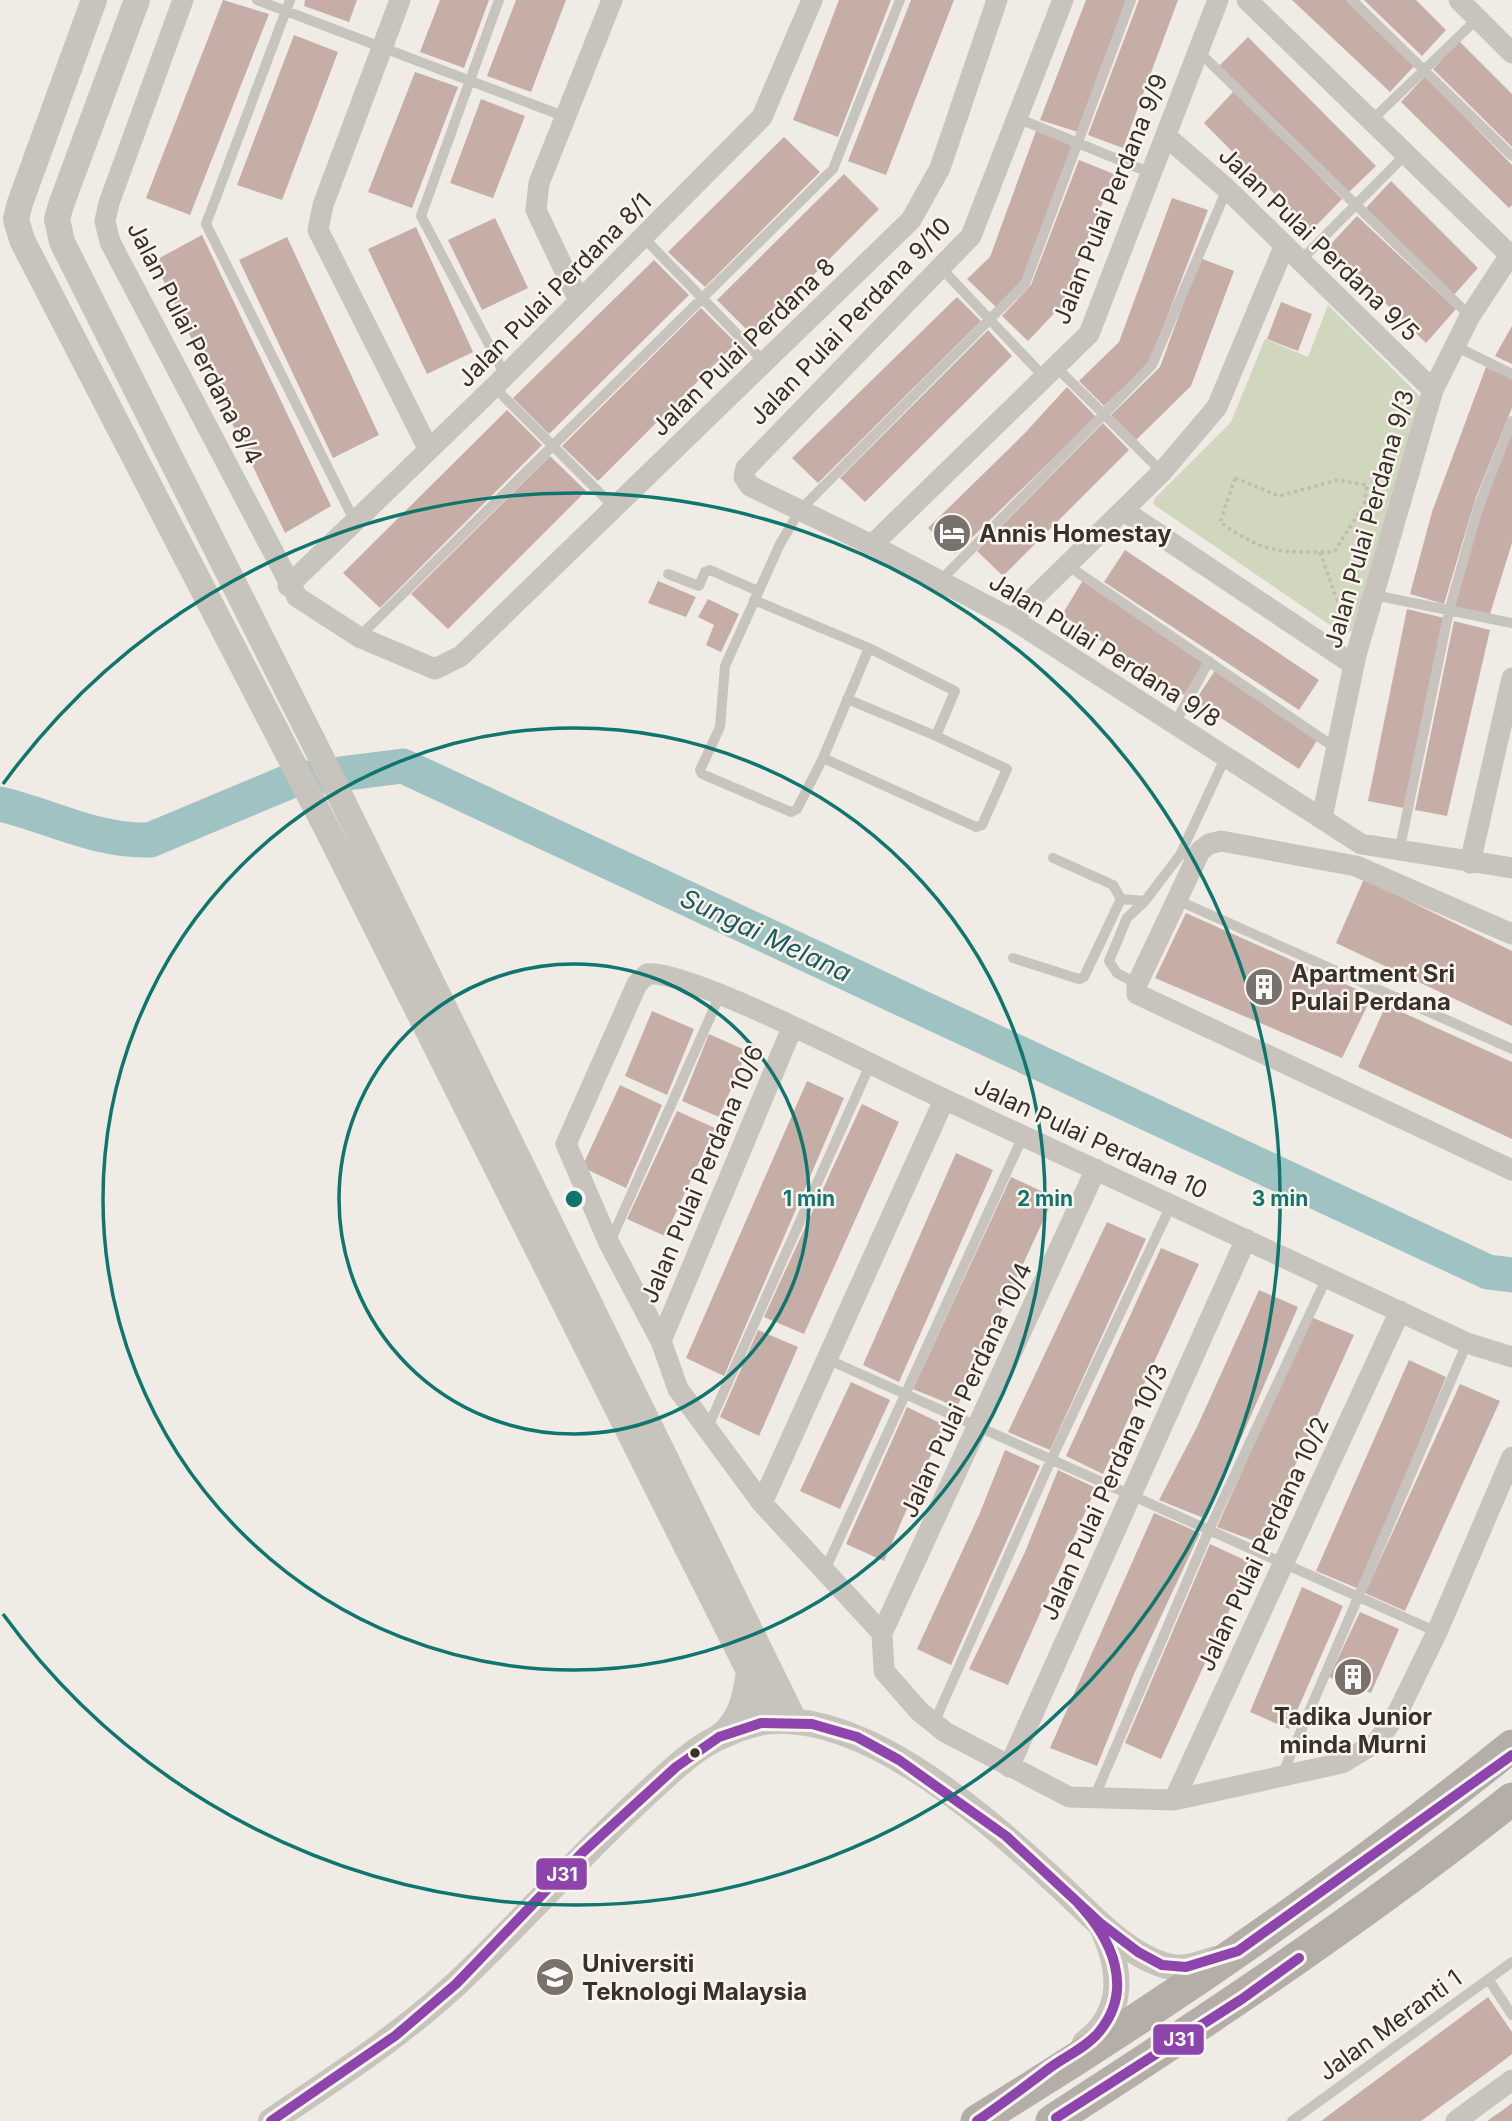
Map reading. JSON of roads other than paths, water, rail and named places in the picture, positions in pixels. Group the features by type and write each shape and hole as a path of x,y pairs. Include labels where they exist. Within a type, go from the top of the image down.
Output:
{"highway":[{"path":"1430,1812 1512,1746"},
{"path":"977,2120 1238,1951 1512,1755"},
{"path":"1052,2121 1242,1999 1413,1876 1512,1799"}],"street":[{"path":"94,0 20,203 18,228 327,829 748,1672 785,1722"},
{"path":"136,0 61,205 57,219 58,230 321,757 775,1681 785,1722"},
{"name":"Jalan Pulai Perdana 8/4","path":"183,0 105,220 110,242 288,586"},
{"path":"400,0 323,205 318,230 429,450"},
{"path":"579,301 536,210 539,183 612,0"},
{"name":"Jalan Pulai Perdana 8/1","path":"288,586 644,238 762,117 812,0"},
{"name":"Jalan Pulai Perdana 8","path":"359,637 435,669 461,656 911,220 923,203 940,168 997,0"},
{"name":"Jalan Pulai Perdana 9/10","path":"744,477 746,468 942,269 971,236 1063,0"},
{"name":"Jalan Pulai Perdana 9/9","path":"872,545 1089,334 1218,0"},
{"path":"1247,0 1373,118 1511,254"},
{"path":"1459,0 1512,53"},
{"name":"Jalan Pulai Perdana 9/5","path":"1167,137 1227,189 1433,390"},
{"path":"1012,619 1124,511 1217,407 1291,254"},
{"name":"Jalan Pulai Perdana 9/3","path":"1322,818 1355,660 1433,390 1470,316 1511,254"},
{"name":"Jalan Pulai Perdana 9/8","path":"744,477 750,486 872,545 1012,619 1361,844"},
{"path":"1124,511 1355,660"},
{"path":"288,586 297,597 359,637"},
{"path":"1470,863 1512,678"},
{"path":"1512,934 1356,866 1221,841 1190,853 1177,900 1137,984 1137,994 1146,999 1512,1170"},
{"path":"1356,866 1361,844 1512,868"},
{"name":"Jalan Pulai Perdana 10","path":"610,1244 566,1144 636,984 647,974 664,974 720,995 944,1100 1024,1134 1467,1343 1512,1357"},
{"name":"Jalan Pulai Perdana 10/6","path":"661,1341 792,1028"},
{"path":"762,1503 829,1360 944,1100"},
{"name":"Jalan Pulai Perdana 10/4","path":"882,1633 979,1428 1096,1169"},
{"name":"Jalan Pulai Perdana 10/3","path":"1009,1768 1246,1239"},
{"path":"610,1244 661,1341 678,1389 706,1431 762,1503 823,1573 882,1633 884,1671 933,1723 1009,1768 1069,1797 1174,1800 1342,1763 1377,1742 1398,1712 1437,1632 1512,1457"},
{"name":"Jalan Pulai Perdana 10/2","path":"1174,1800 1400,1311"},
{"path":"271,2121 396,2036 456,1984 583,1852 676,1767 719,1737 733,1723 742,1707 748,1672"},
{"path":"775,1681 819,1716 943,1789 1006,1836 1100,1923 1138,1952 1175,1968 1203,1963 1238,1951"},
{"path":"719,1737 785,1722 812,1724 858,1737"},
{"path":"977,2120 1098,2033 1114,2009 1118,1980 1111,1947 1100,1923"},
{"path":"1456,2121 1512,2080"}],"lane":[{"path":"257,0 566,117"},
{"path":"290,0 206,224 355,522"},
{"path":"499,0 421,216 499,381 553,447 614,507"},
{"path":"359,637 703,300 838,162 900,0"},
{"path":"869,648 823,758 797,809 792,812 702,774 700,770 720,727 725,666 780,544 800,510 1026,284 1080,144 1131,0"},
{"path":"1352,0 1512,156"},
{"path":"1373,118 1477,19"},
{"path":"1198,51 1470,316"},
{"path":"1017,118 1151,173"},
{"path":"1291,254 1355,206 1407,153"},
{"path":"939,582 1152,365 1227,189"},
{"path":"644,238 764,362"},
{"path":"942,269 991,320 1103,414 1161,472"},
{"path":"1455,346 1512,374"},
{"path":"1399,852 1449,611 1479,505 1512,421"},
{"path":"1067,565 1337,749"},
{"path":"668,573 699,586 705,572 710,570 756,596 955,691 936,736"},
{"path":"1374,595 1512,623"},
{"path":"1175,723 1209,662"},
{"path":"823,758 968,824 982,825 1007,769 847,699"},
{"path":"1137,984 1117,973 1109,961 1127,918 1190,853 1226,756"},
{"path":"1053,858 1112,885 1121,900"},
{"path":"1121,900 1145,901"},
{"path":"1013,958 1079,979 1084,977 1121,900"},
{"path":"1177,900 1512,1049"},
{"path":"610,1244 720,995"},
{"path":"706,1431 870,1065"},
{"path":"823,1573 1024,1134"},
{"path":"933,1723 1051,1460 1172,1203"},
{"path":"1094,1798 1209,1530 1326,1276"},
{"path":"1281,1777 1467,1343"},
{"path":"829,1360 1437,1632"},
{"name":"Jalan Meranti 1","path":"1292,2121 1512,1962"},
{"path":"1489,1980 1512,2015"}],"waterway":[{"name":"Sungai Melana","path":"0,804 93,833 130,840 150,840 293,780 403,766 1488,1272 1512,1275"}],"place":[{"name":"Annis Homestay","path":"952,533"},
{"name":"Apartment Sri Pulai Perdana","path":"1264,987"},
{"name":"Tadika Junior minda Murni","path":"1353,1677"},
{"name":"Universiti Teknologi Malaysia","path":"555,1977"}]}
